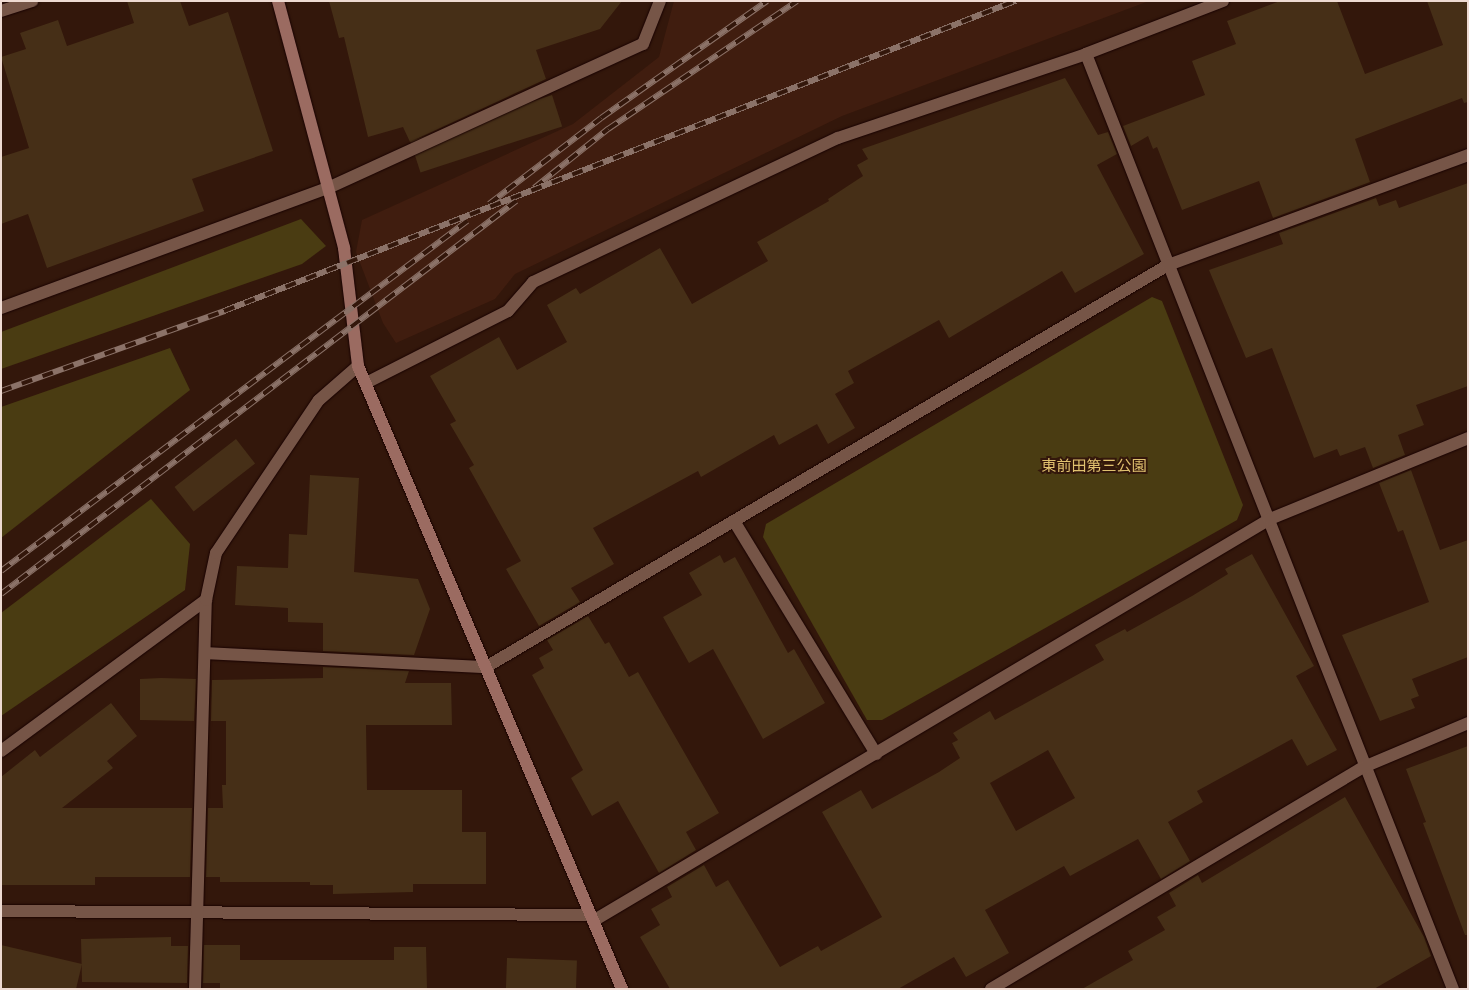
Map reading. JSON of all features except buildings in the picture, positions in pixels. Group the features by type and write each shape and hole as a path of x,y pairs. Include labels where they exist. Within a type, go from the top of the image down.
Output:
{"street":[{"path":"1,11 32,1"},
{"path":"278,1 344,248 358,366 622,989"},
{"path":"1,308 328,188 643,44 660,1"},
{"path":"366,383 508,311 533,282 838,138 1086,54 1223,1"},
{"path":"1086,54 1270,519 1364,767 1452,989"},
{"path":"205,653 486,667 1168,265 1468,155"},
{"path":"195,989 206,600 216,553 319,400 358,366"},
{"path":"1,910 592,918 876,754 1270,519 1468,438"},
{"path":"734,521 876,754"},
{"path":"1,751 206,600"},
{"path":"992,989 1364,767 1468,724"}],"shaded area":[{"path":"674,1 1149,1 842,116 515,274 495,299 396,343 383,323 356,252 362,220 573,124 659,57"}],"green space":[{"path":"301,219 326,246 302,264 1,369 1,332"},
{"name":"東前田第三公園","path":"1152,297 1162,301 1243,505 1237,520 882,720 867,720 763,537 766,524"},
{"path":"170,348 190,390 1,538 1,407"},
{"path":"151,499 190,544 185,590 1,716 1,613"}],"railway":[{"path":"489,204 601,118 767,1"},
{"path":"534,188 608,129 797,1"},
{"path":"1,391 224,311 1015,1"},
{"path":"1,594 516,201"},
{"path":"1,571 467,221"}]}
